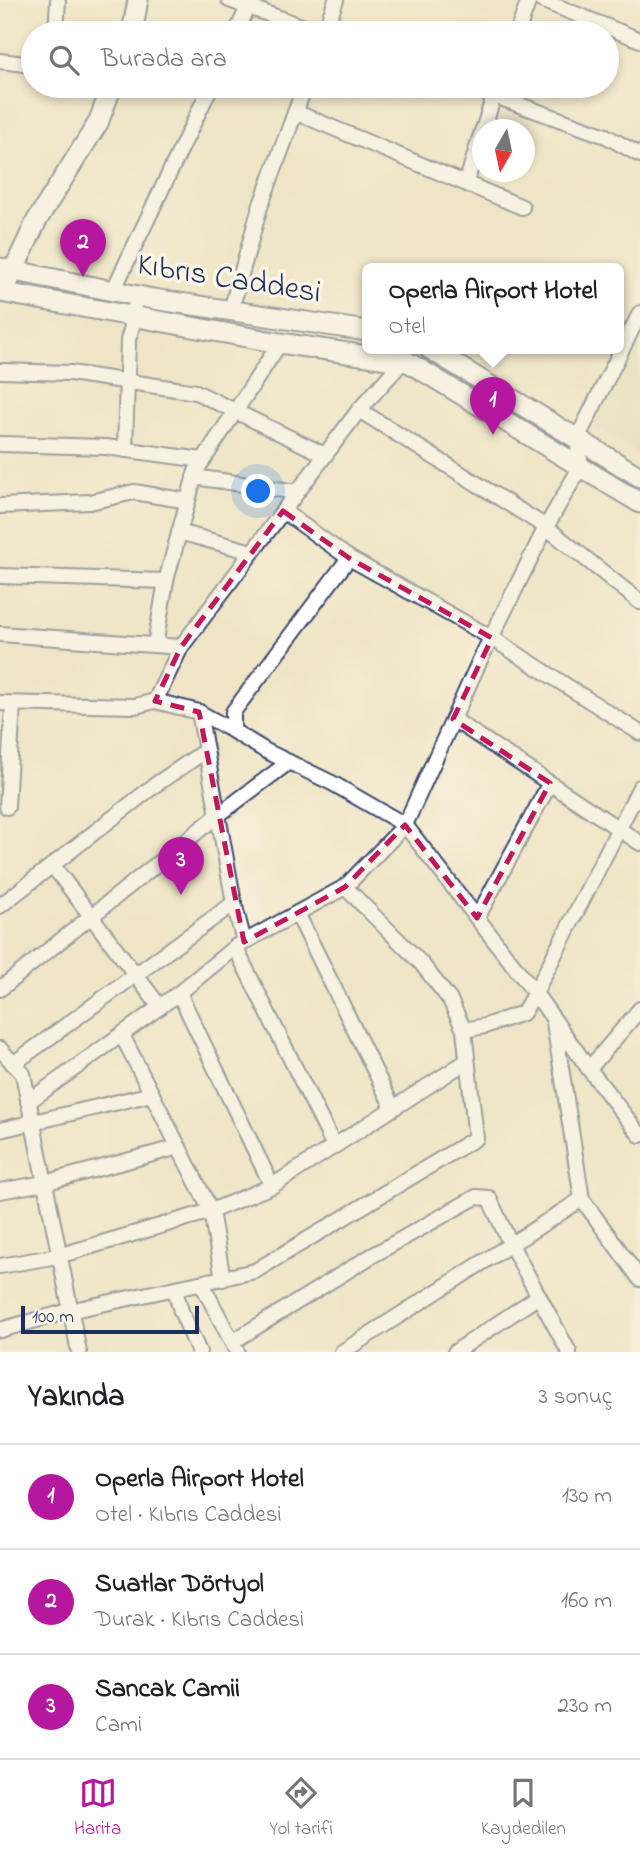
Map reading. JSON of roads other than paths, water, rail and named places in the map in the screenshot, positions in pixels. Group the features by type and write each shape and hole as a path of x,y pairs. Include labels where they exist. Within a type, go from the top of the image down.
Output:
{"main road":[{"path":"134,21 138,0"},
{"path":"107,98 98,123 7,269 0,291 279,343 402,361 420,367 640,503"},
{"name":"Kıbrıs Caddesi","path":"7,269 122,293 362,330"},
{"path":"438,354 640,477"}],"street":[{"path":"57,21 58,0"},
{"path":"229,0 288,21"},
{"path":"328,21 336,0"},
{"path":"521,21 529,0"},
{"path":"541,0 593,21"},
{"path":"242,21 248,7"},
{"path":"619,32 640,40"},
{"path":"0,61 21,64"},
{"path":"125,450 128,340 135,316 122,293 206,98"},
{"path":"231,310 260,207 300,98"},
{"path":"486,119 493,98"},
{"path":"512,98 606,136 640,155"},
{"path":"295,112 522,207"},
{"path":"466,184 472,165"},
{"path":"624,345 640,313"},
{"path":"155,645 166,582 194,477 279,343"},
{"path":"28,1102 179,993 240,944 345,887 405,825 546,527 581,466 577,439 620,354"},
{"path":"155,701 181,647 359,410 402,361"},
{"path":"0,371 70,373 196,392 325,455"},
{"path":"359,410 546,527 640,602"},
{"path":"0,444 125,450 203,460"},
{"path":"194,477 297,492"},
{"path":"0,506 90,502 134,492 188,501"},
{"path":"283,511 349,558 492,638 640,733"},
{"path":"179,532 252,552"},
{"path":"233,732 233,712 349,558"},
{"path":"0,576 166,582"},
{"path":"0,634 181,647"},
{"path":"7,807 4,783 7,704 135,706 155,701 199,712 405,825 535,993 640,1135"},
{"path":"199,712 240,944 334,1146"},
{"path":"453,719 640,843"},
{"path":"0,906 155,785 205,751"},
{"path":"0,989 289,762"},
{"path":"477,918 550,783"},
{"path":"464,1031 523,1013 640,787"},
{"path":"52,866 160,1007"},
{"path":"0,1330 69,1311 255,1271 476,1138 464,1031 450,1000 421,963 345,887"},
{"path":"13,1064 234,903"},
{"path":"297,913 393,1108"},
{"path":"179,993 272,1186"},
{"path":"553,1018 582,1199 640,1279"},
{"path":"589,1069 637,1019"},
{"path":"122,1035 211,1211 223,1279"},
{"path":"0,1049 23,1074 79,1352"},
{"path":"0,1266 58,1256 211,1211 272,1186 467,1061"},
{"path":"0,1130 152,1094"},
{"path":"0,1191 44,1183 179,1147"},
{"path":"202,1284 235,1347 368,1258 477,1198 489,1198 510,1243 569,1352"},
{"path":"342,1352 582,1199"},
{"path":"175,1290 181,1311 200,1352"},
{"path":"455,1352 539,1296"}],"place":[{"name":"Suatlar Dörtyol","path":"83,277"},
{"name":"Operla Airport Hotel","path":"493,435"},
{"name":"Sancak Camii","path":"181,895"}]}
